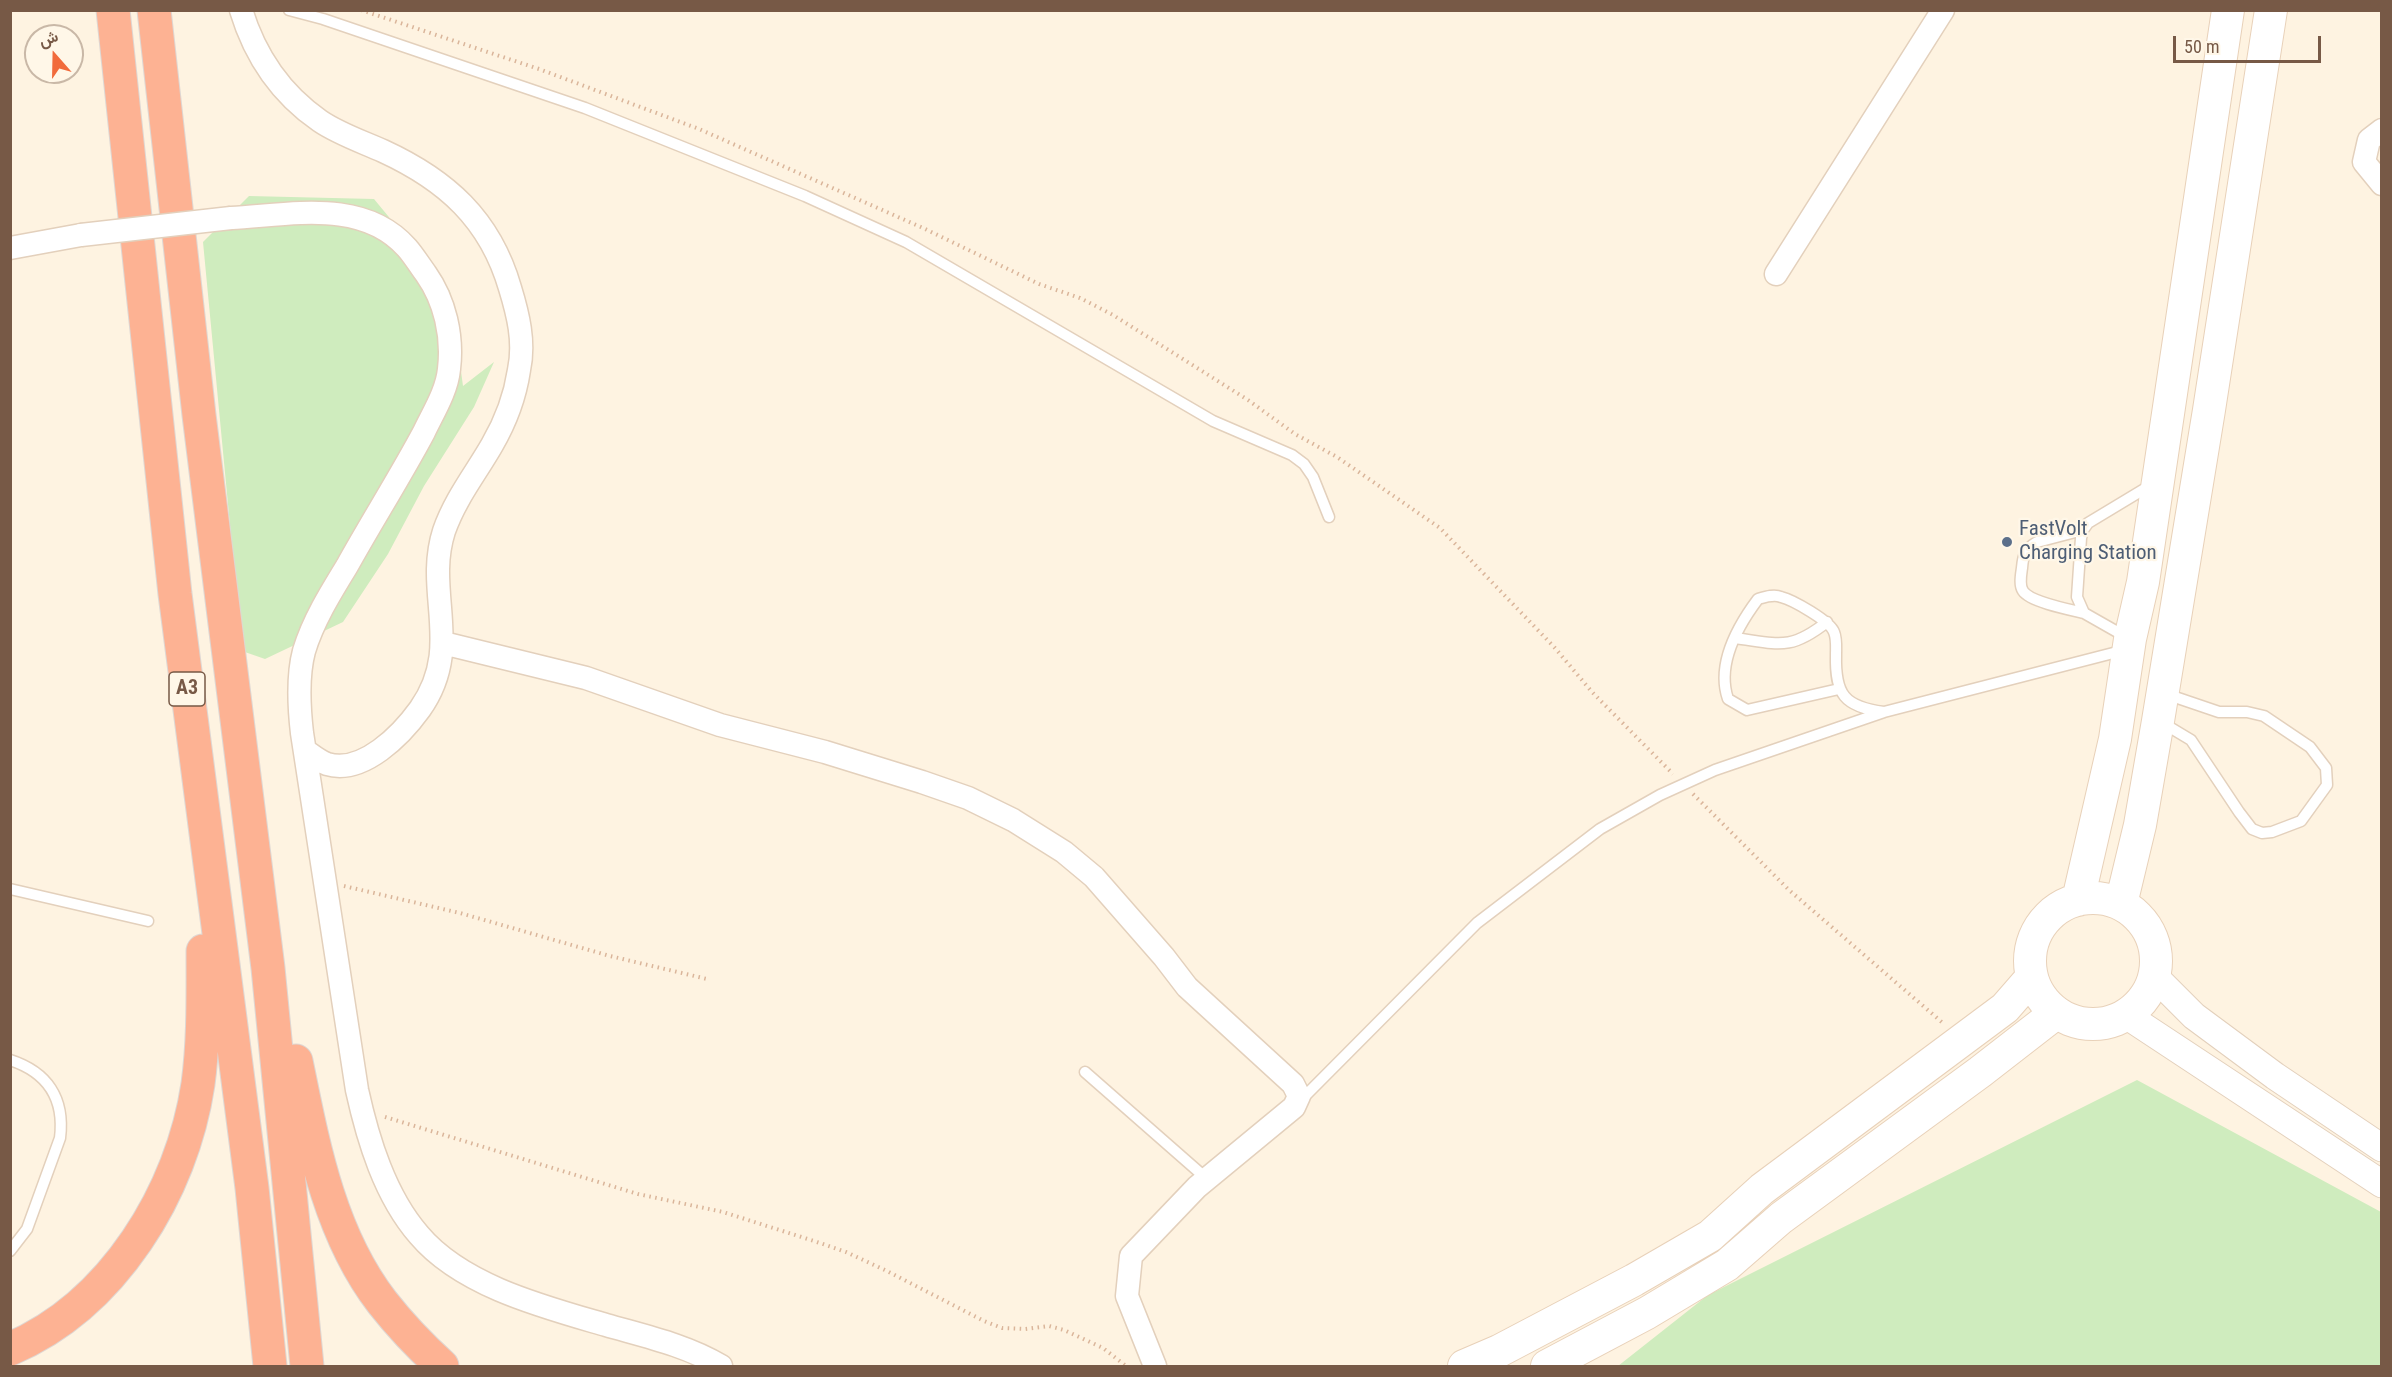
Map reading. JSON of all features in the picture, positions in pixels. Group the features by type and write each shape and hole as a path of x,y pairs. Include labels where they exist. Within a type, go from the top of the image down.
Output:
{"highway":[{"name":"A3","path":"113,10 172,570 252,1188 270,1366"},
{"name":"A3","path":"154,10 199,415 268,968 307,1366"},
{"path":"10,1349 27,1342 66,1317 97,1290 145,1228 181,1153 198,1085 202,1044 205,836"},
{"path":"268,968 296,1059 316,1156 329,1198 349,1247 382,1302 442,1366"}],"main road":[{"path":"2078,900 2115,739 2142,582 2228,10"},
{"path":"2121,904 2140,825 2160,707 2271,10"},
{"path":"2100,898 2121,904 2139,916 2151,934 2157,955 2155,977 2141,1003 2126,1015 2107,1023 2085,1024 2066,1018 2056,1012 2041,997 2032,977 2030,955 2036,934 2049,916 2078,900 2100,898"},
{"path":"1464,1366 1499,1351 1634,1281 1710,1236 1762,1189 2005,1008 2032,977"},
{"path":"1547,1366 1647,1313 1727,1265 1781,1218 1980,1072 2056,1012"}],"street":[{"path":"241,10 252,41 278,83 321,122 408,163 449,190 466,207 483,227 495,248 518,316 520,367 514,397 504,422 451,514 444,531 438,566 443,643 441,663 428,698 397,737 364,759 342,765 330,765 306,752"},
{"path":"1776,274 1943,10"},
{"path":"2382,130 2369,140 2364,162 2382,184"},
{"path":"10,248 81,236 231,218 332,212 361,218 379,226 407,248 432,283 440,297 447,330 449,370 444,388 414,450 330,595 304,652 299,707 365,1130 400,1206 419,1235 452,1264 477,1279 536,1304 682,1348 721,1366"},
{"path":"443,643 586,678 720,725 825,752 968,798 1013,820 1064,852 1094,877 1135,922 1186,987 1293,1084 1299,1096 1294,1107 1164,1218 1131,1256 1127,1296 1155,1366"},
{"path":"2155,977 2203,1022 2275,1076 2382,1148"},
{"path":"2126,1015 2382,1184"}],"lane":[{"path":"289,10 323,19 585,108 805,196 906,242 1213,421 1292,456 1304,464 1313,477 1329,517"},
{"path":"2084,614 2077,597 2083,530 2088,523 2157,482"},
{"path":"2083,530 2037,542 2023,554 2020,580 2023,591 2031,597 2084,614 2130,644"},
{"path":"1839,689 1747,710 1728,699 1724,688 1724,664 1745,617 1758,599 1780,596 1827,622 1834,632 1836,642 1836,671 1839,689 1846,700 1859,708 1884,712"},
{"path":"1735,638 1779,644 1798,642 1827,622"},
{"path":"1294,1107 1477,923 1600,829 1683,784 1715,770 1884,712 2130,644"},
{"path":"2160,707 2247,712 2264,716 2310,747 2326,768 2327,785 2301,821 2272,832 2262,833 2252,829 2191,740 2160,707"},
{"path":"10,889 148,921"},
{"path":"10,1060 27,1065 47,1083 59,1104 62,1126 60,1138 27,1229 10,1251"},
{"path":"1084,1072 1207,1179"}],"path":[{"path":"361,10 539,69 699,129 923,228 1039,284 1080,298 1113,315 1248,399 1295,434 1337,457 1440,528 1555,648 1592,692 1789,890 1963,1040"},
{"path":"326,882 449,911 610,956 707,978"},
{"path":"361,1110 416,1124 638,1194 723,1212 814,1241 846,1252 887,1271 984,1321 1002,1328 1025,1329 1049,1326 1080,1336 1103,1348 1126,1366"}],"green space":[{"path":"249,196 374,199 450,291 463,386 494,362 474,407 424,486 388,554 343,622 265,659 242,651 203,242"},
{"path":"2137,1080 2381,1212 2381,1366 1618,1366 1708,1295"}],"place":[{"name":"FastVolt Charging Station","path":"2007,542"}]}
